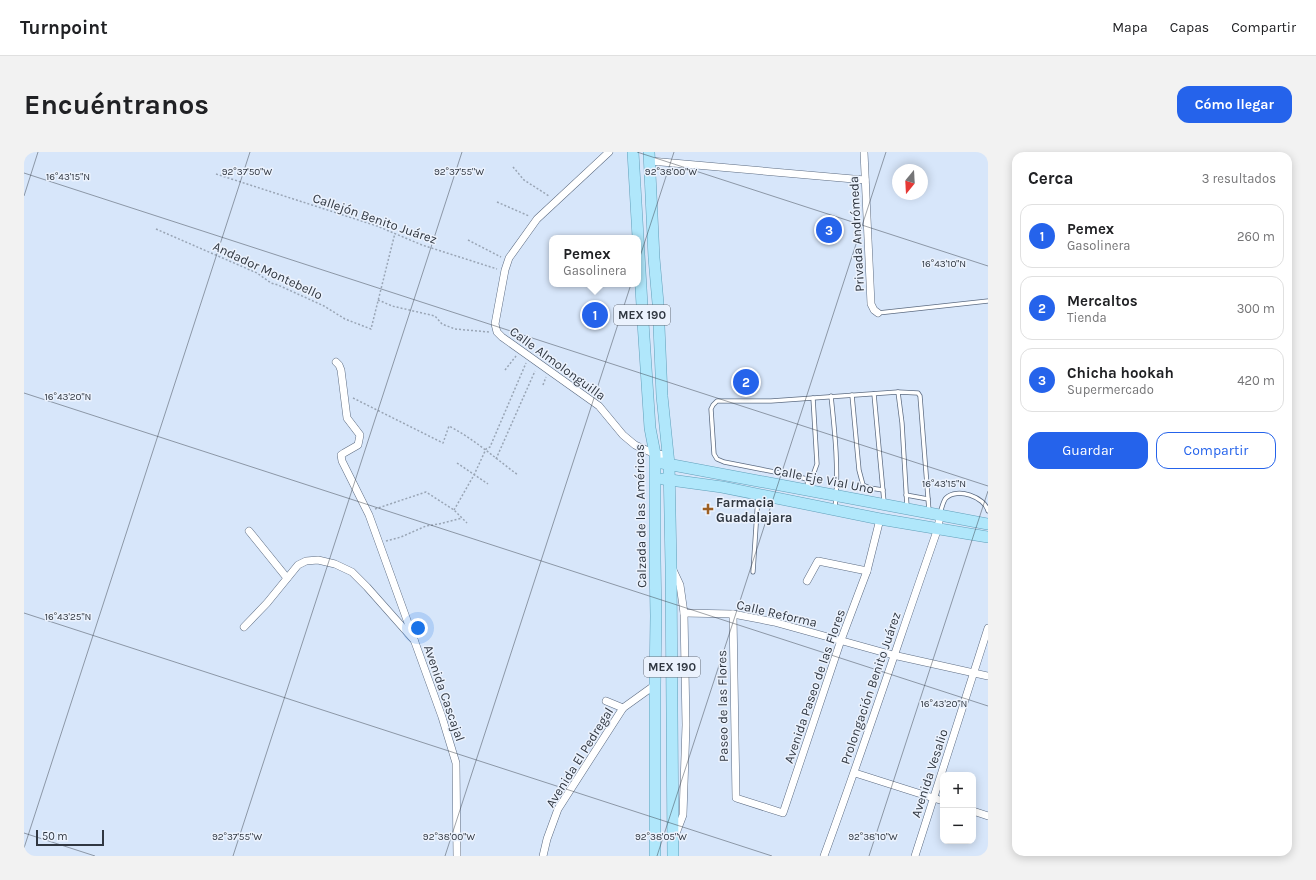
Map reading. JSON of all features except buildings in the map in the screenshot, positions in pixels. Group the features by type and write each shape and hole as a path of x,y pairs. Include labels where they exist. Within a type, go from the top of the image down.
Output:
{"main road":[{"name":"Calzada de las Américas","path":"633,152 637,235"},
{"name":"MEX 190","path":"650,157 662,396 669,478 673,856"},
{"name":"Calzada de las Américas","path":"640,287 650,428 655,458 655,856"},
{"name":"Calle Eje Vial Uno","path":"655,458 668,459 807,485 836,495 885,506 988,524"},
{"path":"655,478 669,478 880,519 988,537"}],"street":[{"name":"Calle Almolonguilla","path":"609,152 537,219 508,261 495,324 497,332 502,337 599,406 623,435 655,458"},
{"name":"Privada Andrómeda","path":"864,152 871,304 874,310 878,313"},
{"path":"650,157 865,180"},
{"path":"336,362 341,370 344,394"},
{"name":"Avenida Cascajal","path":"344,394 348,418 360,435 358,445 341,455 342,461 368,512 380,543 442,717 456,763 457,856"},
{"name":"Prolongación Benito Juárez","path":"824,856 855,773 893,655 938,528 934,514"},
{"name":"Avenida Paseo de las Flores","path":"736,798 783,813 841,640 867,571 880,519"},
{"path":"249,531 287,578"},
{"path":"244,628 298,565 306,560 318,560 335,564 352,572 368,587 415,642"},
{"path":"807,581 818,561 867,571"},
{"path":"671,565 680,585 684,613 686,725 683,815 673,842"},
{"name":"Calle Reforma","path":"684,613 733,614 774,622 893,655 988,676"},
{"name":"Paseo de las Flores","path":"733,614 736,798"},
{"name":"Avenida Vesalio","path":"915,856 988,628"},
{"name":"Avenida El Pedregal","path":"543,856 547,839 558,809 623,708 655,685"},
{"path":"606,702 623,708"},
{"path":"855,773 940,799"},
{"path":"976,812 988,816"}],"lane":[{"path":"878,313 988,301"},
{"path":"898,392 902,423 907,510"},
{"path":"813,398 817,464 807,485 795,476 734,465 717,459 714,454 711,410 713,405 717,402 771,401 831,396 852,396 898,392 918,394 920,396 928,499 934,514"},
{"path":"874,394 885,506"},
{"path":"831,396 835,437 835,510"},
{"path":"852,396 859,470 863,485 870,488 883,490"},
{"path":"934,514 946,498 954,493 975,496 987,506 988,511"},
{"path":"753,572 758,495"},
{"path":"906,495 928,499"}],"path":[{"path":"513,167 524,180 556,201"},
{"name":"Callejón Benito Juárez","path":"216,174 370,223 422,245 505,270"},
{"path":"497,202 537,219"},
{"name":"Andador Montebello","path":"156,229 257,273 271,283 324,306 345,319 371,328 378,300"},
{"path":"395,233 378,300 392,306 435,316 442,324 455,330 497,332"},
{"path":"468,240 508,261"},
{"path":"505,370 520,350"},
{"path":"454,510 474,475 486,449 490,447 529,356"},
{"path":"496,458 539,362"},
{"path":"344,394 443,443 449,426 480,447 486,449 518,475"},
{"path":"457,463 488,484"},
{"path":"368,512 426,492 454,510 467,523"},
{"path":"380,543 401,537 426,526 462,518"}],"place":[{"name":"Chicha hookah","path":"829,230"},
{"name":"Pemex","path":"595,315"},
{"name":"Mercaltos","path":"746,382"},
{"name":"Farmacia Guadalajara","path":"708,509"}]}
